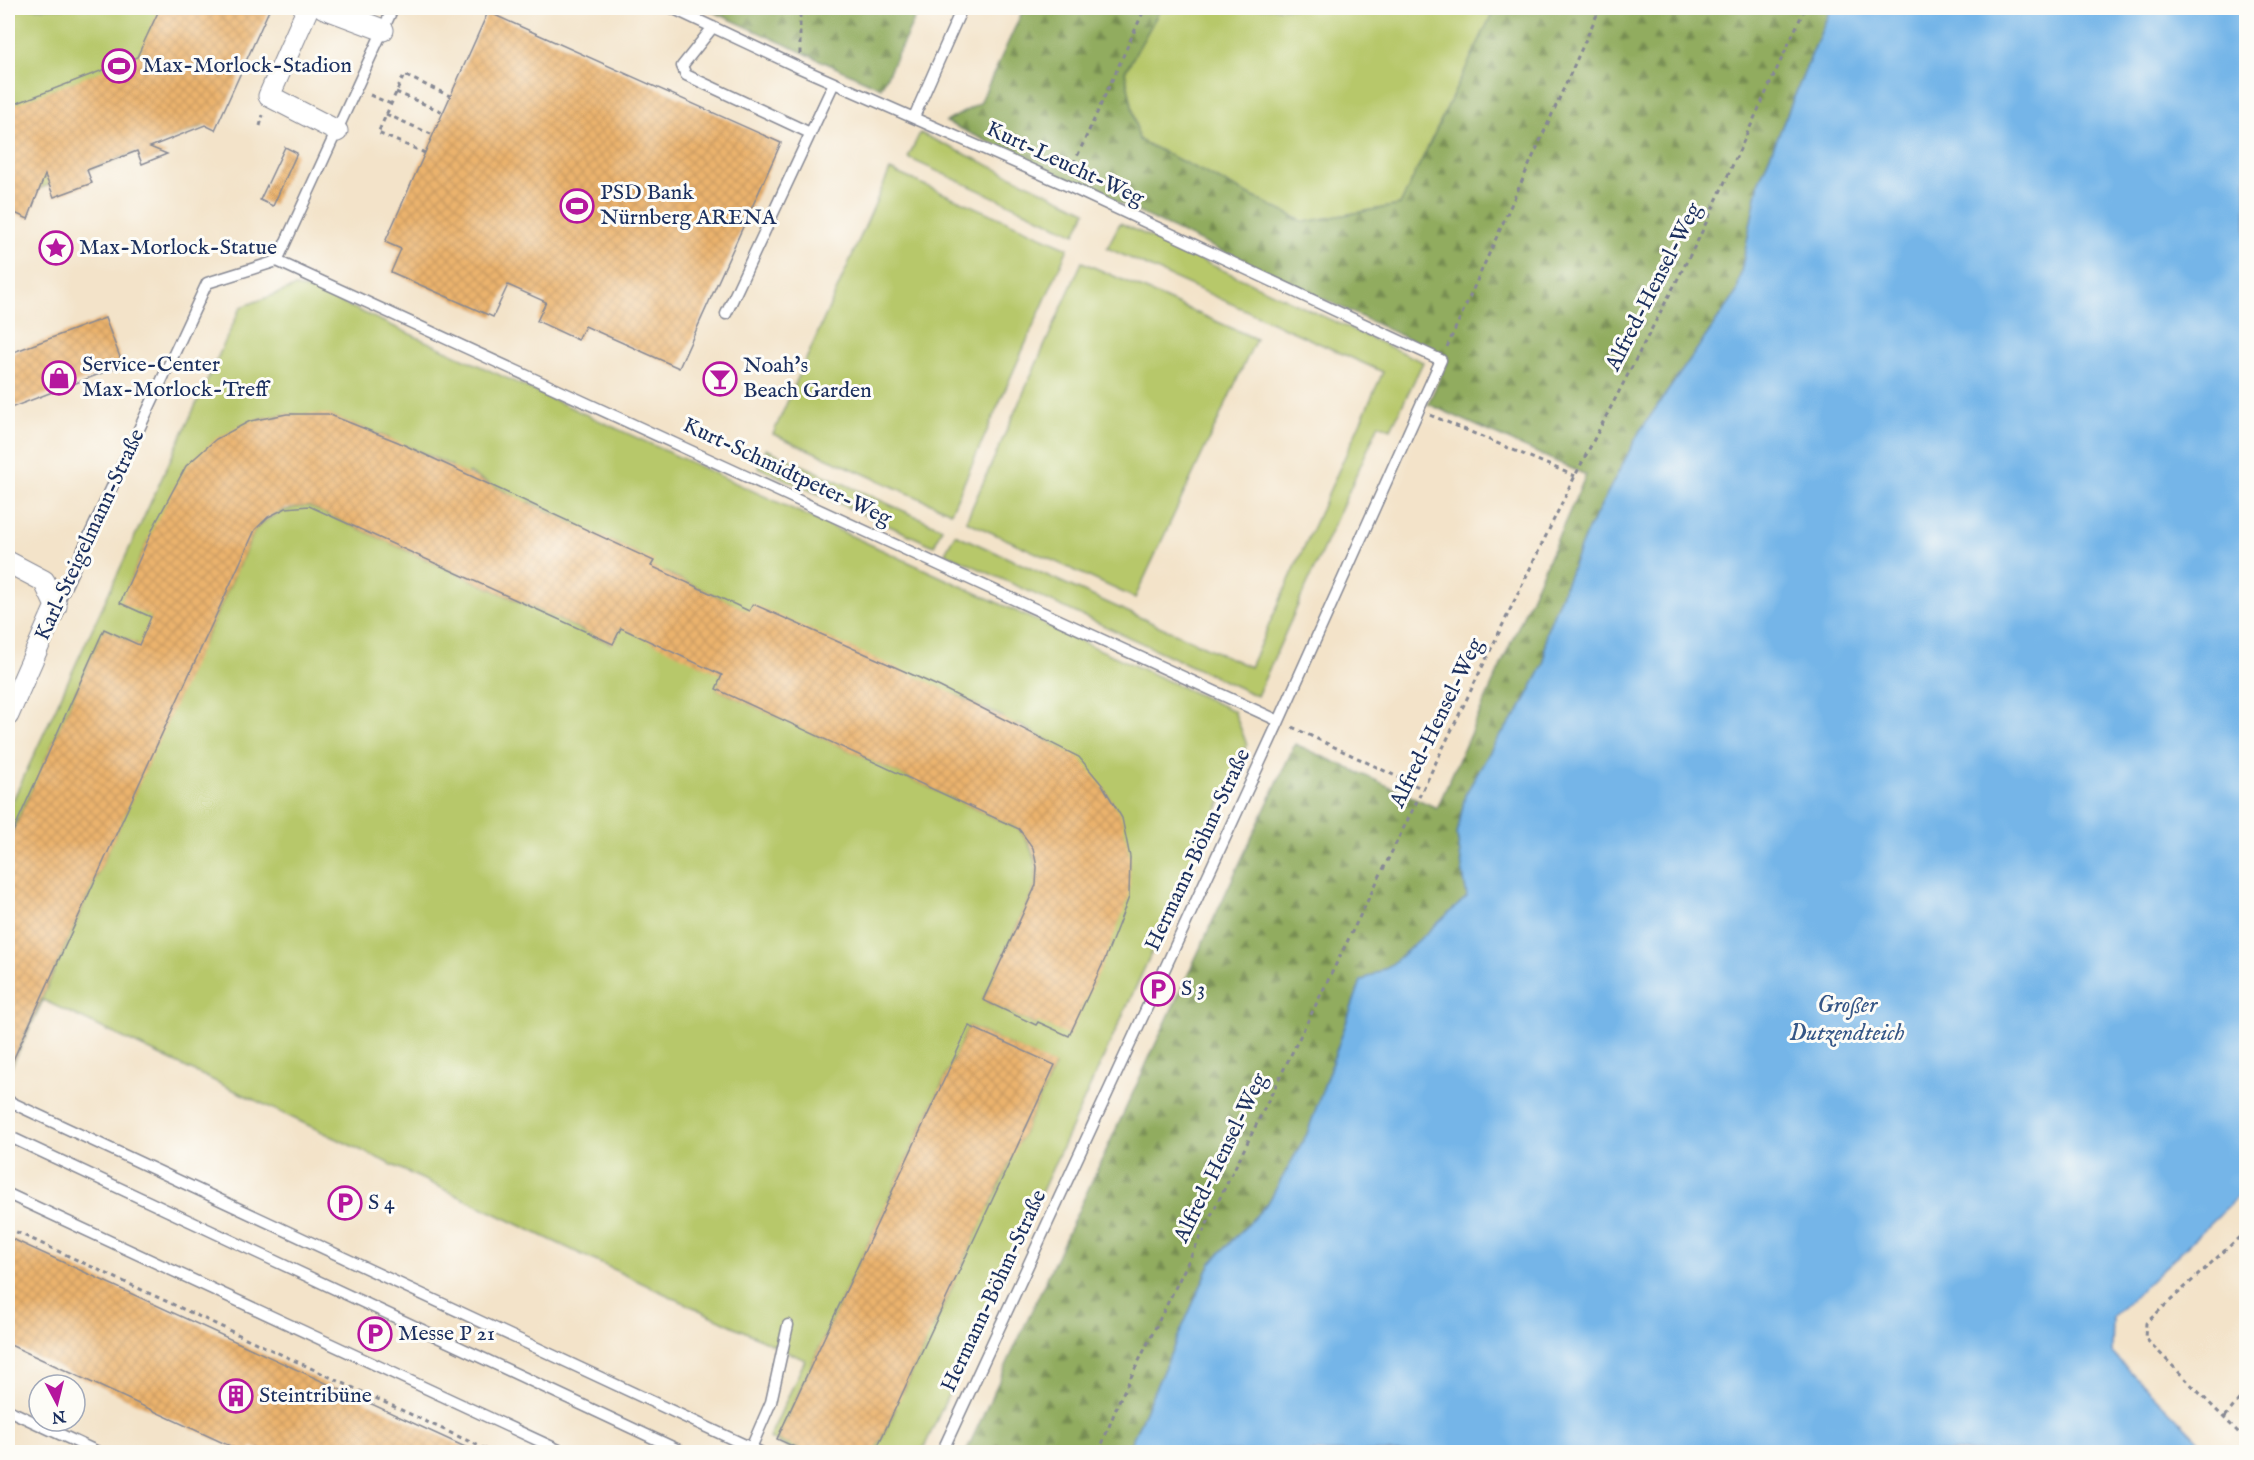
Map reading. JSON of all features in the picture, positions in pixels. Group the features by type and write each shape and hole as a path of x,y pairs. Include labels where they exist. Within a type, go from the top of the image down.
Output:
{"street":[{"path":"308,8 269,96 337,131"},
{"path":"324,8 383,30"},
{"path":"8,562 44,581 56,606"},
{"name":"Karl-Steigelmann-Straße","path":"8,715 56,606"}],"lane":[{"path":"278,261 393,8"},
{"name":"Kurt-Leucht-Weg","path":"672,8 800,68 1065,184 1441,360"},
{"path":"914,117 962,8"},
{"path":"712,27 682,66 686,75 810,133"},
{"path":"726,314 834,83"},
{"name":"Karl-Steigelmann-Straße","path":"56,606 207,283 278,261"},
{"name":"Kurt-Schmidtpeter-Weg","path":"278,261 1280,721"},
{"name":"Hermann-Böhm-Straße","path":"942,1452 1280,721 1441,360"},
{"path":"8,1101 755,1450 771,1402 788,1325"},
{"path":"8,1136 683,1452"},
{"path":"8,1194 563,1452"},
{"path":"8,1410 98,1452"}],"path":[{"path":"800,8 800,68"},
{"path":"1065,184 1145,8"},
{"path":"1441,360 1600,8"},
{"name":"Alfred-Hensel-Weg","path":"1099,1452 1119,1401 1423,789 1575,476 1699,238 1804,8"},
{"path":"425,153 378,133 386,114 404,75 450,96"},
{"path":"357,89 391,104"},
{"path":"396,93 443,112"},
{"path":"386,114 433,135"},
{"path":"1418,410 1575,476"},
{"path":"1280,721 1423,789"},
{"path":"8,1228 492,1452"},
{"path":"2247,1232 2146,1323 2145,1338 2247,1440"},
{"path":"2224,1418 2247,1391"}],"green space":[{"name":"Max-Morlock-Stadion","path":"8,8 256,8 204,126 12,199 8,197"},
{"path":"705,8 920,8 881,88"},
{"path":"1024,8 1161,8 1125,72 1139,140 1304,222 1400,205 1495,8 1831,8 1759,182 1737,292 1640,431 1585,536 1546,633 1544,664 1519,712 1498,738 1457,835 1467,897 1391,965 1361,981 1307,1134 1268,1203 1211,1263 1127,1452 966,1452 1295,744 1437,808 1586,475 1428,404 1449,358 946,122 980,103"},
{"path":"1161,8 1495,8 1400,205 1304,222 1139,140 1125,72"},
{"path":"920,133 1086,211 1075,234 908,158"},
{"path":"890,170 1068,248 951,512 773,434"},
{"path":"1120,223 1423,362 1391,429 1379,424 1257,696 945,553 955,534 1250,667 1383,372 1107,248"},
{"path":"1082,262 1256,339 1135,598 966,521"},
{"path":"295,287 314,290 1234,711 1247,745 922,1452 875,1452 896,1408 867,1394 903,1392 925,1345 902,1316 932,1330 954,1283 931,1254 961,1268 982,1221 959,1192 990,1206 1011,1159 988,1130 1018,1144 1055,1066 969,1026 777,1439 806,1452 797,1452 769,1438 805,1360 43,1000 8,1074 190,668 104,629 41,770 71,784 64,799 34,785 12,832 42,846 36,861 8,848 8,811 241,307","holes":["287,414 334,417 389,438 391,476 405,445 452,466 439,498 454,505 468,473 514,496 516,534 530,502 576,525 578,563 591,532 638,554 640,593 612,644 309,506 280,512 267,519 255,530 203,644 150,621 158,602 127,588 148,540 270,451 258,419","665,572 733,604 636,634","738,635 956,695 1003,717 988,748 1002,755 1018,724 1064,751 1087,769 1118,812 1036,1025 983,1000 1036,885 1033,856 1019,829 717,689"]},
{"path":"766,449 942,528 934,546 758,467"}],"water":[{"name":"Großer Dutzendteich","path":"1831,8 2246,8 2246,1189 2113,1317 2112,1353 2210,1452 1127,1452 1211,1263 1268,1203 1307,1134 1361,981 1391,965 1467,897 1457,835 1465,795 1498,738 1519,712 1544,664 1546,633 1585,536 1640,431 1737,292 1759,182"}],"building":[{"name":"Max-Morlock-Stadion","path":"160,8 270,8 215,130 205,125 150,147 167,154 142,164 137,151 87,170 92,183 54,197 45,175 28,219 8,210 8,101 15,104 137,57"},
{"name":"PSD Bank Nürnberg ARENA","path":"488,12 781,143 679,368 585,326 578,340 537,321 546,302 508,285 493,317 391,272 401,249 385,242"},
{"path":"285,147 297,153 273,206 260,200"},
{"path":"105,318 123,365 8,409 8,354"},
{"path":"287,414 328,414 398,442 654,561 651,566 749,611 753,604 940,687 1079,757 1103,786 1122,818 1130,857 1129,897 1105,959 1069,1036 1038,1022 1036,1025 983,1000 1036,885 1037,867 1033,848 1019,829 716,689 722,675 621,628 613,644 309,506 286,508 268,517 255,530 8,1071 8,843 104,629 139,645 151,617 120,603 154,526 186,466 216,439 250,421"},
{"path":"969,1026 1055,1065 875,1452 806,1452 777,1439"},
{"name":"Steintribüne","path":"8,1237 476,1452 264,1452 252,1447 250,1452 243,1452 87,1380 87,1373 71,1373 8,1344"}],"place":[{"name":"Max-Morlock-Stadion","path":"119,66"},
{"name":"PSD Bank Nürnberg ARENA","path":"577,206"},
{"name":"Max-Morlock-Statue","path":"56,248"},
{"name":"Service-Center Max-Morlock-Treff","path":"59,378"},
{"name":"Noah's Beach Garden","path":"720,379"},
{"name":"S 3","path":"1158,989"},
{"name":"S 4","path":"345,1203"},
{"name":"Messe P 21","path":"375,1334"},
{"name":"Steintribüne","path":"236,1396"}]}
